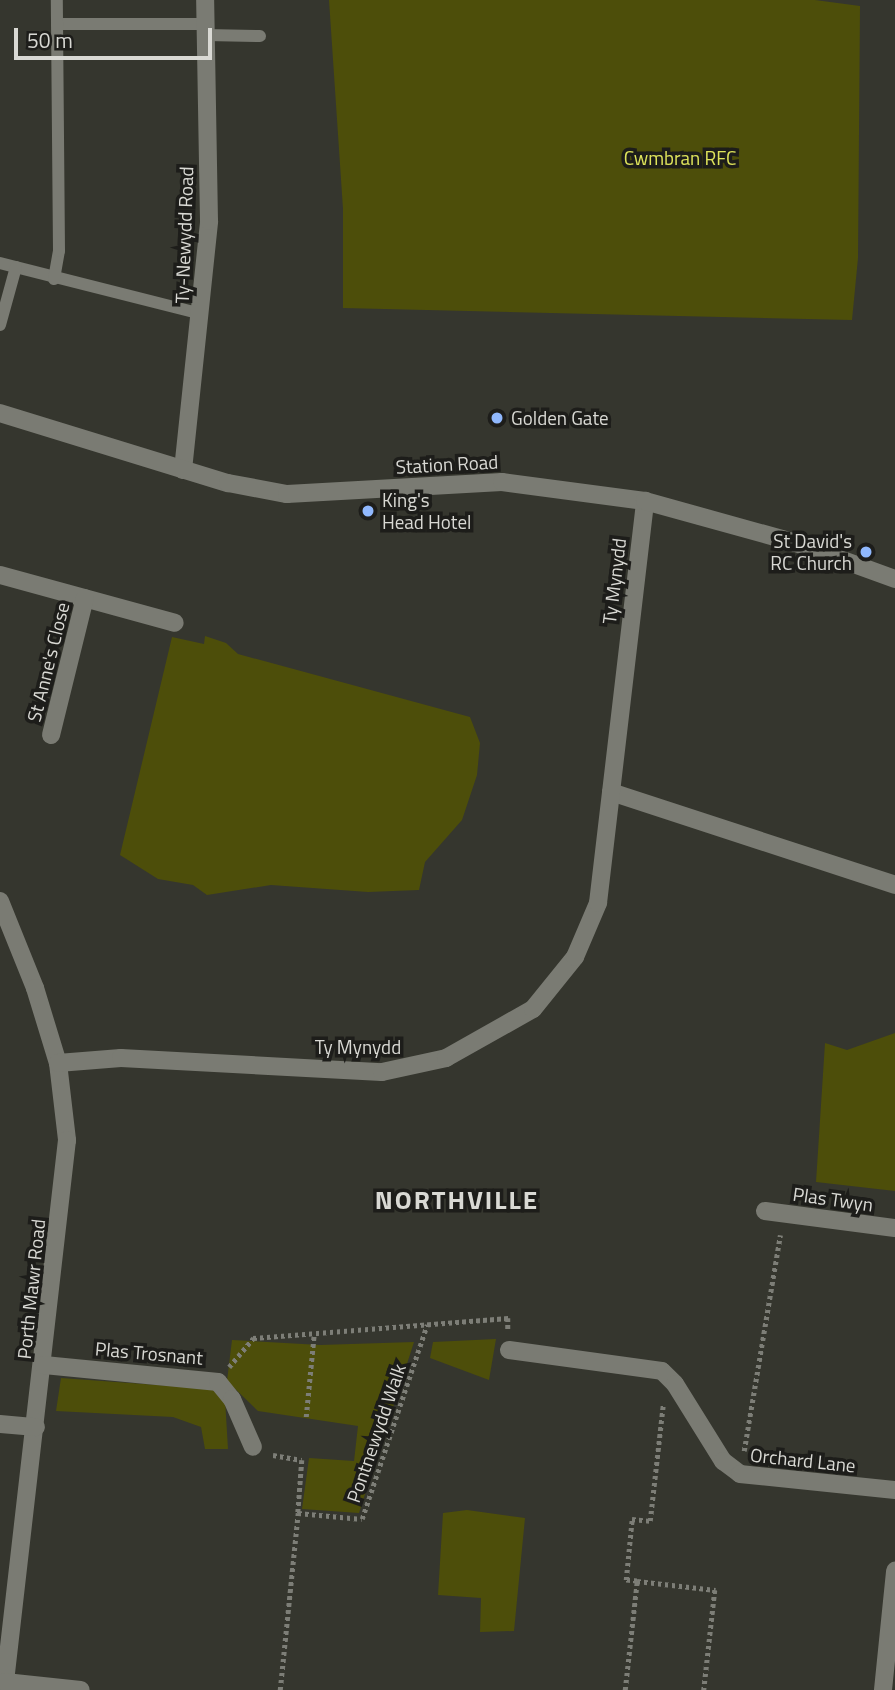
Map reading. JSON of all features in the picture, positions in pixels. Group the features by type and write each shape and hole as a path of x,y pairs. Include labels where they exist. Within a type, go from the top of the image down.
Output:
{"street":[{"name":"Ty-Newydd Road","path":"183,470 202,314 209,221 205,0"},
{"name":"Station Road","path":"0,412 183,470 286,494 502,482 645,500 796,543 895,579"},
{"name":"Ty Mynydd","path":"58,1063 121,1058 382,1072 413,1068 478,1043 533,1009 575,957 598,903 645,500"},
{"name":"St Anne's Close","path":"0,575 174,623"},
{"name":"St Anne's Close","path":"51,735 85,598"},
{"path":"611,792 895,884"},
{"name":"Porth Mawr Road","path":"0,901 35,988 58,1063 67,1140 44,1365 4,1686"},
{"name":"Plas Twyn","path":"774,1212 895,1228"},
{"path":"509,1350 643,1365 666,1374"},
{"name":"Plas Trosnant","path":"44,1365 218,1381 232,1399 253,1447"},
{"name":"Orchard Lane","path":"666,1374 723,1461 740,1474 895,1490"},
{"path":"0,1424 36,1427"},
{"path":"883,1690 895,1572"},
{"path":"4,1686 81,1690"}],"lane":[{"path":"54,279 59,251 57,0"},
{"path":"57,24 206,29 260,36"},
{"path":"0,263 54,279 202,314"},
{"path":"0,325 16,267"}],"path":[{"path":"740,1474 774,1212"},
{"path":"218,1381 253,1338 508,1318 509,1350"},
{"name":"Pontnewydd Walk","path":"298,1513 362,1519 427,1325"},
{"path":"306,1417 314,1334"},
{"path":"666,1374 650,1521 632,1519 626,1580 715,1590 704,1690"},
{"path":"253,1447 264,1454 302,1460 280,1690"},
{"path":"625,1690 637,1581"}],"green space":[{"name":"Cwmbran RFC","path":"329,0 815,0 860,6 858,258 852,320 343,308 343,209"},
{"path":"205,636 226,643 238,654 470,717 480,743 477,775 462,820 425,862 419,890 368,892 271,885 207,895 193,885 158,879 120,855 172,637 204,644"},
{"path":"895,1033 895,1191 816,1182 825,1043 847,1050"},
{"path":"496,1339 489,1380 430,1358 433,1342"},
{"path":"232,1340 320,1345 414,1342 359,1513 302,1509 309,1458 354,1461 358,1426 258,1411 227,1381"},
{"path":"61,1378 212,1389 225,1399 228,1449 205,1449 201,1427 173,1417 56,1411"},
{"path":"467,1510 525,1518 514,1631 480,1632 481,1598 438,1595 443,1513"}],"place":[{"name":"Golden Gate","path":"497,418"},
{"name":"King's Head Hotel","path":"368,511"},
{"name":"St David's RC Church","path":"866,552"}],"district":[{"name":"NORTHVILLE","path":"457,1200"}]}
